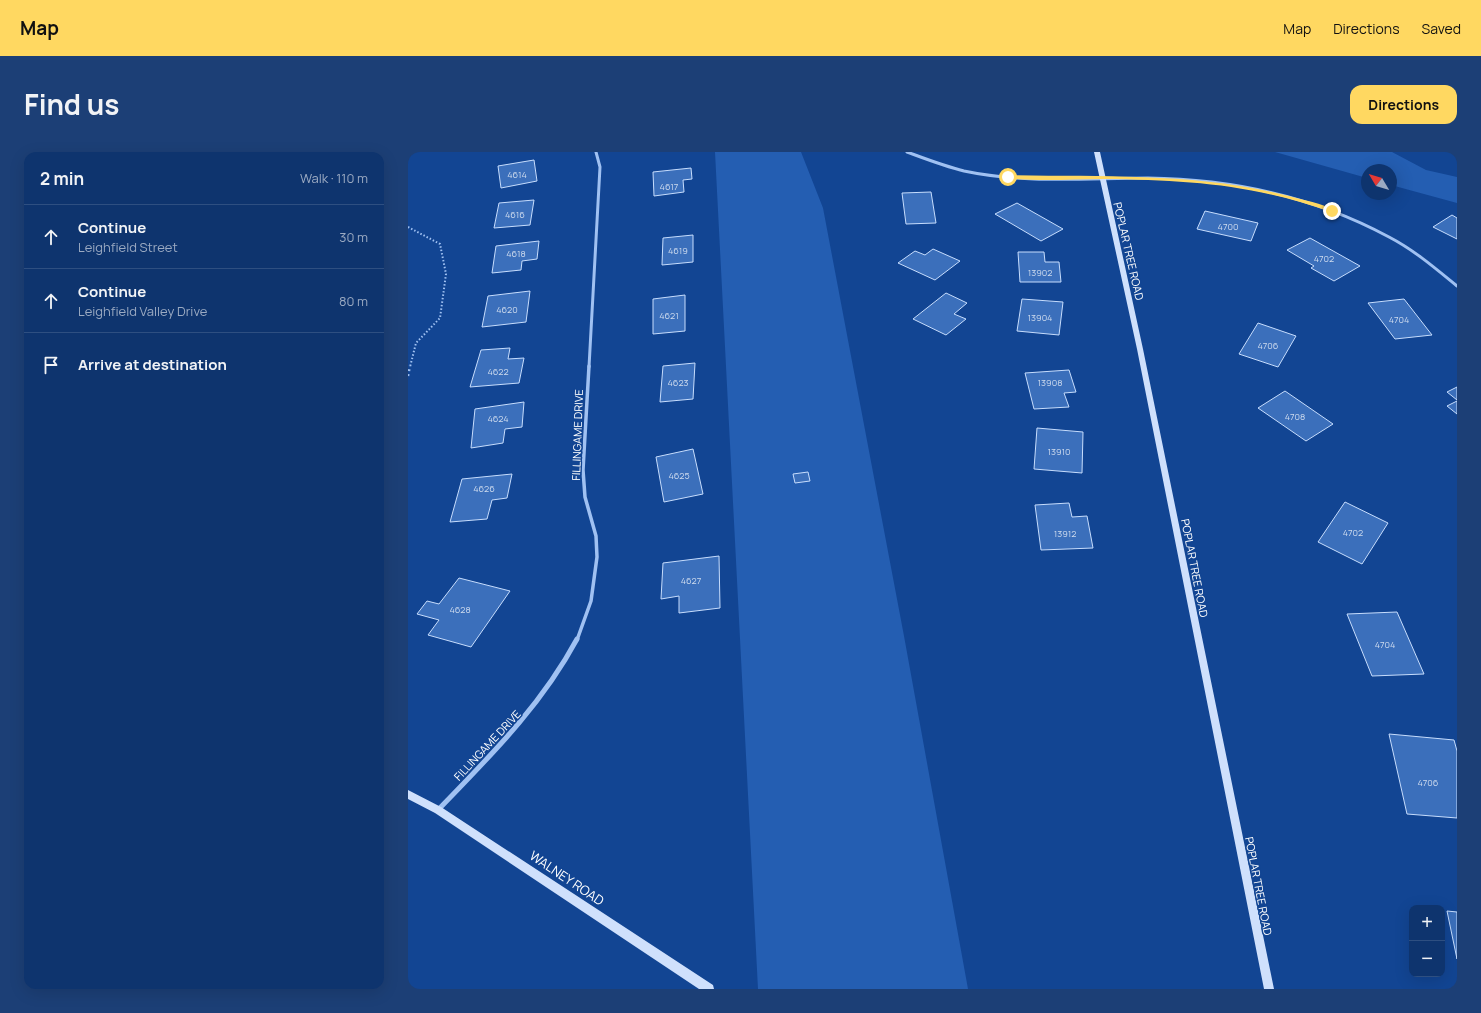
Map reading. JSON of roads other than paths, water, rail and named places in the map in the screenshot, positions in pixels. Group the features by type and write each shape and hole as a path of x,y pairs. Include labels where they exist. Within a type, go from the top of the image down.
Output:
{"main road":[{"name":"POPLAR TREE ROAD","path":"1097,152 1140,349 1269,989"},
{"name":"WALNEY ROAD","path":"408,794 438,810 709,989"}],"street":[{"name":"FILLINGAME DRIVE","path":"438,810 529,713 549,688 573,648 586,618 593,594 596,566 595,534 586,498 583,470 600,167 596,152"},
{"path":"907,152 947,167 977,173 1014,177 1172,179 1226,184 1257,189 1310,203 1355,220 1400,244 1422,258 1457,286"}]}
